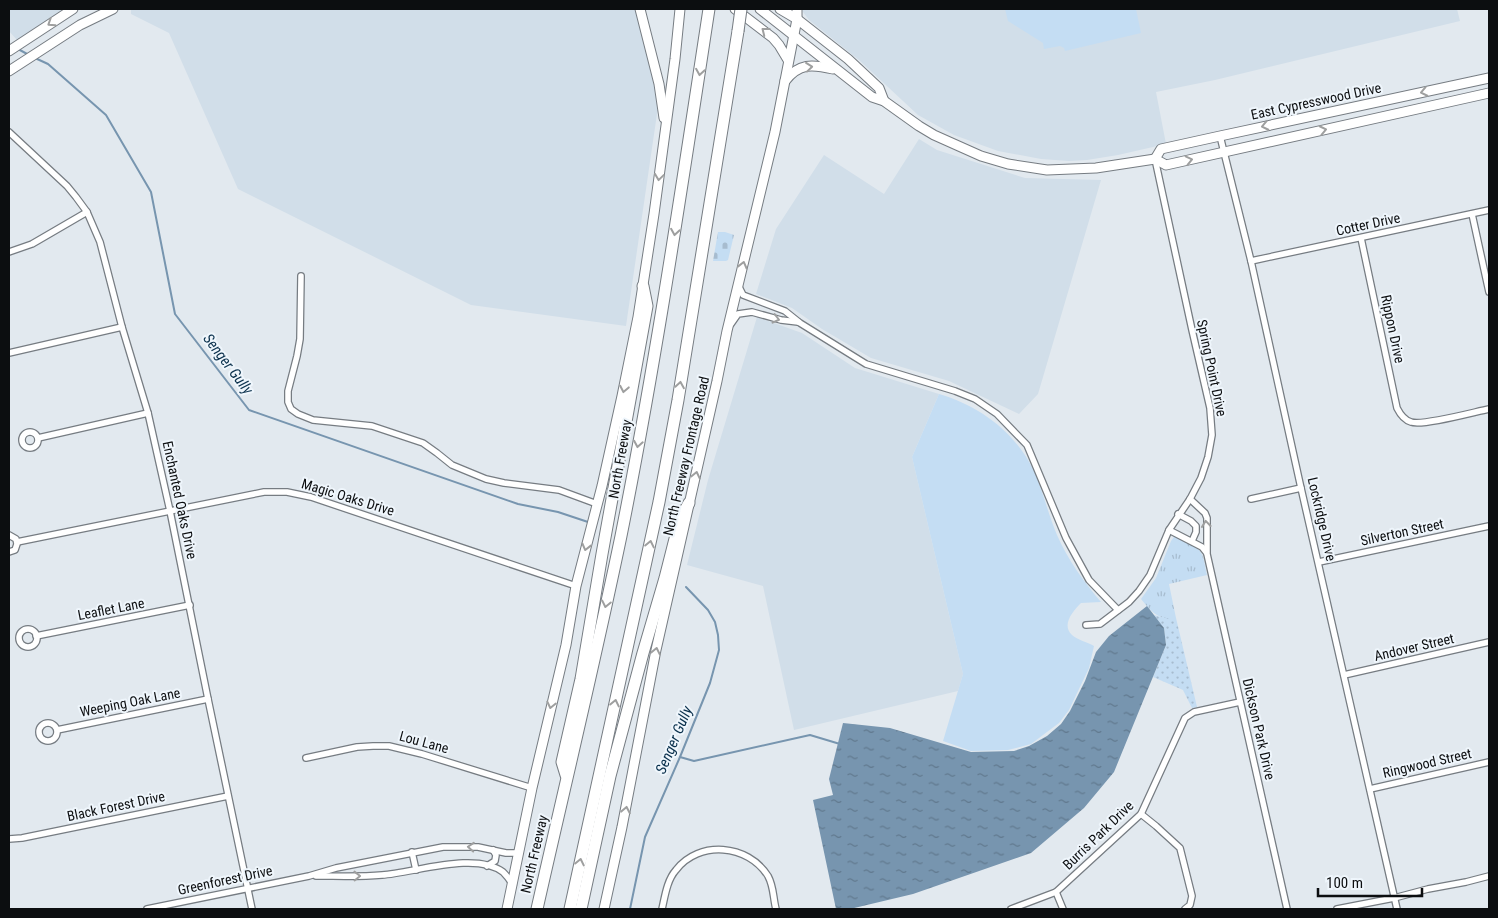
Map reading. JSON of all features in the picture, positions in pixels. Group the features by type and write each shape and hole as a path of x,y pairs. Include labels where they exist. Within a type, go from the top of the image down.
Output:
{"highway":[{"name":"North Freeway","path":"537,909 607,600 629,491 670,270 709,9"},
{"path":"570,909 659,502 680,390 741,9"},
{"path":"567,779 562,762 581,679 603,544 647,306 643,286"},
{"path":"581,909 610,776 680,519 689,503"}],"main road":[{"path":"9,51 73,9 80,25"},
{"path":"9,71 80,25 113,9"},
{"path":"640,9 659,84 665,128"},
{"path":"507,909 532,788 566,645 576,586 622,396 643,286 675,60 680,9"},
{"path":"735,9 773,38 780,45 788,60"},
{"name":"East Cypresswood Drive","path":"760,9 872,97 884,101 918,126 934,135 981,156 1008,164 1047,170 1096,168 1155,159 1166,165 1489,93"},
{"name":"East Cypresswood Drive","path":"780,9 797,19 848,59 879,88 884,101"},
{"name":"North Freeway Frontage Road","path":"604,909 622,827 656,650 727,331 775,132 797,19 797,9"},
{"path":"784,82 790,74 803,66 838,70"},
{"name":"East Cypresswood Drive","path":"1155,159 1161,149 1489,78"},
{"path":"1454,86 1460,100"},
{"path":"1338,111 1340,126"}],"street":[{"name":"Enchanted Oaks Drive","path":"9,132 67,186 87,212 100,242 122,327 148,412 252,909"},
{"name":"Lockridge Drive","path":"1220,136 1251,261 1397,909"},
{"name":"Spring Point Drive","path":"1086,624 1100,624 1139,591 1148,578 1169,530 1178,514 1190,499 1201,478 1208,457 1212,435 1210,408 1155,159"},
{"name":"Cotter Drive","path":"1251,261 1489,210"},
{"path":"9,252 32,244 87,212"},
{"path":"1472,214 1489,292"},
{"name":"Rippon Drive","path":"1361,238 1397,408 1401,416 1408,422 1421,423 1489,409"},
{"path":"301,276 300,339 288,391 288,402 291,410 314,420 372,426 423,443 452,465 486,479 559,490 597,504"},
{"path":"738,285 743,295 785,311 800,323 866,364 975,399 997,414 1027,444 1066,538 1089,580 1118,610"},
{"path":"727,331 738,314 752,312 800,323"},
{"path":"9,352 122,327"},
{"path":"38,438 148,412"},
{"path":"1251,499 1301,488"},
{"name":"Magic Oaks Drive","path":"17,542 264,492 280,492 311,497 576,586"},
{"name":"Dickson Park Drive","path":"1190,499 1205,513 1207,554 1287,909"},
{"path":"1178,514 1196,526 1196,532 1192,541"},
{"name":"Silverton Street","path":"1319,562 1489,526"},
{"path":"1169,530 1202,547 1207,554"},
{"path":"9,535 14,537 17,542 15,550 9,552"},
{"name":"Leaflet Lane","path":"36,636 190,606"},
{"name":"Andover Street","path":"1344,675 1489,642"},
{"name":"Weeping Oak Lane","path":"57,730 208,699"},
{"name":"Burris Park Drive","path":"1011,909 1056,892 1141,814 1185,718 1194,712 1240,702"},
{"name":"Lou Lane","path":"306,758 357,747 389,746 422,754 532,788"},
{"name":"Ringwood Street","path":"1370,789 1489,762"},
{"name":"Black Forest Drive","path":"9,839 22,838 228,796"},
{"path":"1141,814 1180,848 1192,896 1190,904 1185,909"},
{"name":"Greenforest Drive","path":"147,909 309,876 336,868 412,852 456,846 478,847 506,853 519,852"},
{"path":"487,866 496,861 497,858 493,850"},
{"path":"662,909 671,877 676,869 689,858 701,852 725,850 743,854 762,868 769,878 774,893 776,909"},
{"path":"412,852 416,870"},
{"name":"Greenforest Drive","path":"309,876 382,875 457,863 487,866 503,872 512,884"},
{"path":"1337,909 1489,876"},
{"path":"1056,892 1064,909"}],"shaded area":[{"path":"9,9 67,9 17,40 9,31"},
{"path":"131,9 637,9 658,98 658,107 626,326 471,305 238,189 169,33 131,14"},
{"path":"802,9 1457,9 1460,21 1215,80 1156,92 1166,144 1118,155 1069,161 1041,159 998,151 954,135 918,115 859,60 809,20"},
{"path":"919,139 937,150 1025,178 1101,180 1038,394 1019,414 949,381 871,358 822,329 792,308 756,294 776,229 824,155 884,194"},
{"path":"757,317 802,333 855,368 939,394 912,457 963,674 958,691 794,730 763,586 687,565 708,480"}],"green space":[{"path":"1005,9 1136,9 1141,33 1065,51 1060,46 1044,49 1043,43 1008,21"},
{"path":"718,232 734,235 728,260 726,261 713,261"},
{"path":"939,394 982,413 995,422 1017,444 1034,471 1061,544 1071,562 1101,602 1081,603 1069,618 1068,627 1072,635 1094,646 1089,668 1069,710 1059,723 1031,744 1008,750 971,751 943,741 963,674 912,457"},
{"path":"1174,537 1191,543 1199,550 1202,554 1207,575 1169,584 1176,618 1164,618 1148,608 1141,599 1156,578"},
{"path":"1154,615 1176,618 1197,707 1192,708 1183,690 1153,677 1166,645 1164,628"}],"water":[{"path":"1147,606 1164,628 1166,645 1114,772 1084,808 1031,853 913,894 850,909 836,909 813,800 833,795 829,779 843,723 890,728 971,752 1014,751 1029,746 1047,736 1061,724 1070,711 1085,681 1096,652 1109,636"}],"waterway":[{"name":"Senger Gully","path":"18,49 29,55"},
{"name":"Senger Gully","path":"35,58 48,64 106,115 151,192 175,314 249,410 518,504 558,512 588,522"},
{"name":"Senger Gully","path":"630,909 645,837 710,683 719,650 715,622 708,610 686,587"},
{"path":"680,757 694,761 810,735 840,744"}]}
